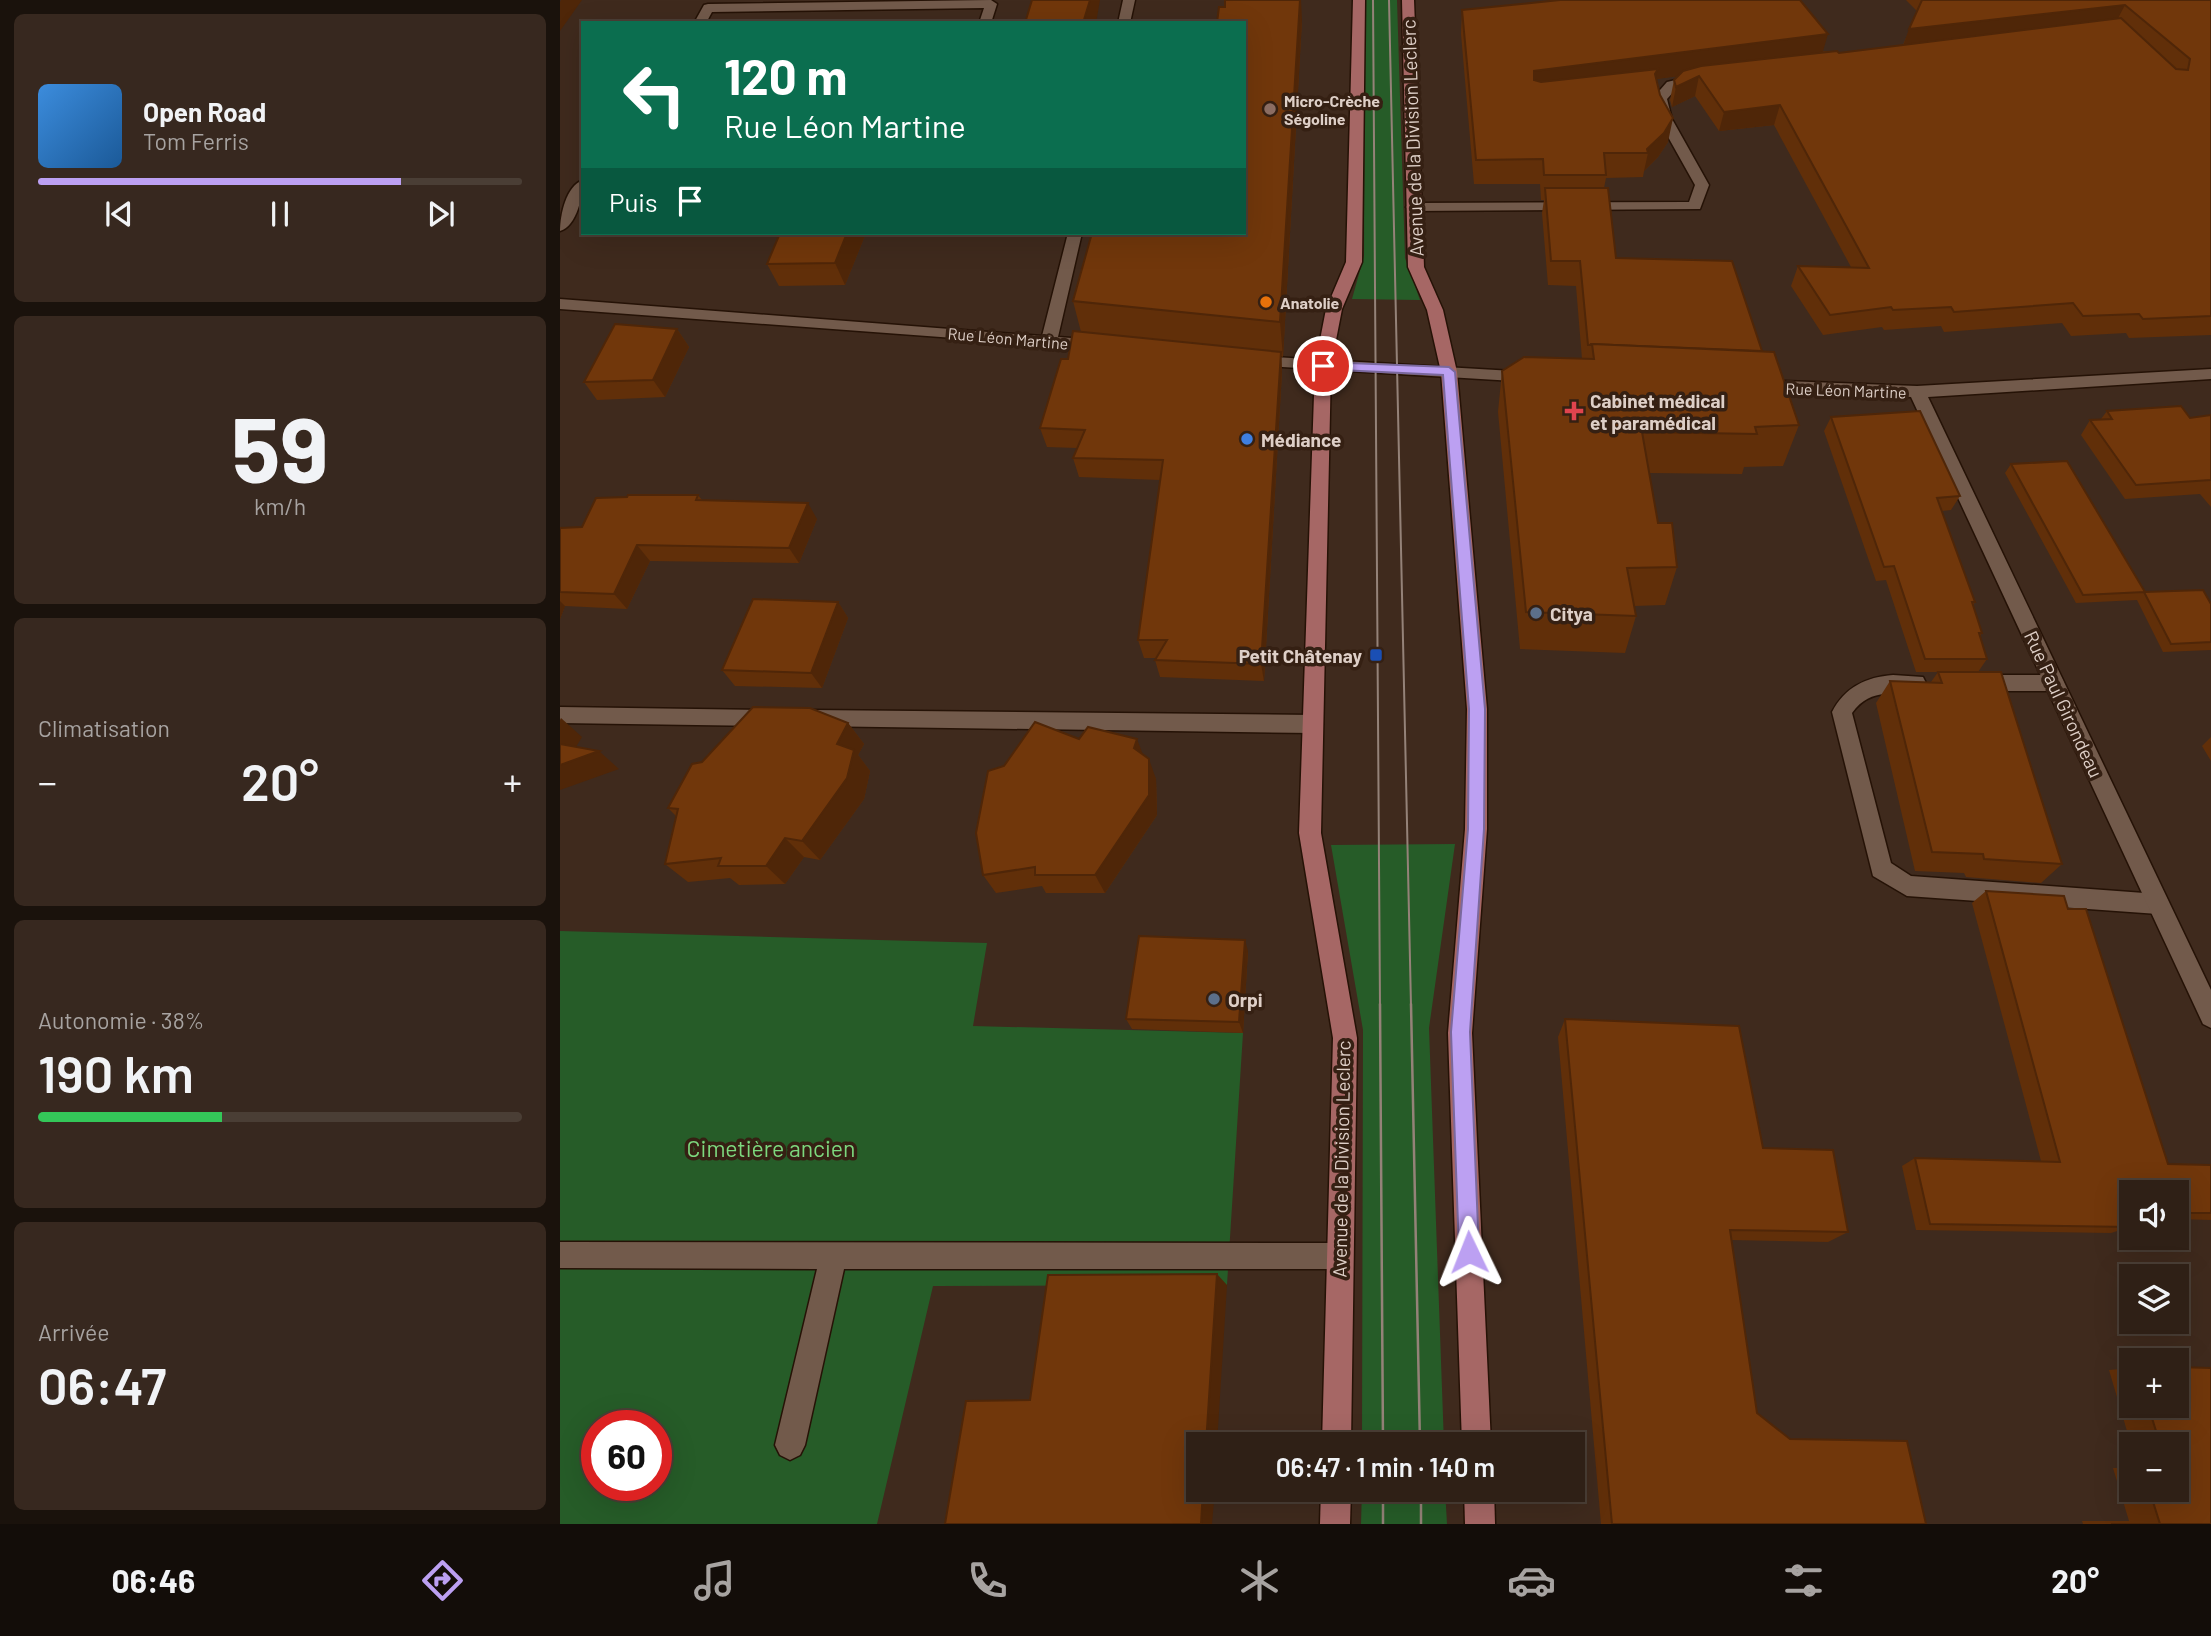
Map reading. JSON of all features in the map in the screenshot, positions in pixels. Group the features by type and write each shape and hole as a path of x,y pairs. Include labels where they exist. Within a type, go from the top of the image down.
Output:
{"main road":[{"name":"Avenue de la Division Leclerc","path":"1336,1432 1345,1038 1310,833 1323,366 1334,309 1354,262 1359,0"},
{"name":"Avenue de la Division Leclerc","path":"1408,0 1416,267 1435,310 1449,372 1477,709 1476,829 1460,1032 1477,1432"},
{"path":"1335,1524 1336,1502"},
{"path":"1479,1502 1480,1524"}],"street":[{"path":"1124,21 1129,0"},
{"path":"701,21 708,8 818,3 991,4 986,21"},
{"path":"1645,88 1710,77"},
{"path":"1413,207 1695,206 1702,185 1665,119 1660,98 1672,85"},
{"path":"560,227 581,189"},
{"path":"1049,340 1075,235"},
{"name":"Rue Léon Martine","path":"560,304 1117,347"},
{"path":"1238,359 1543,378"},
{"name":"Rue Léon Martine","path":"1737,385 1917,392 2211,374"},
{"name":"Rue Paul Girondeau","path":"1917,392 2211,1016"},
{"path":"1933,683 1880,683 1852,695 1842,712 1881,869 1908,886 2158,904"},
{"path":"1960,683 2054,683"},
{"path":"560,715 1313,724"},
{"path":"560,1255 833,1258 1338,1256"},
{"path":"790,1445 833,1258"}],"green space":[{"path":"1365,0 1397,0 1405,258 1420,300 1352,299 1364,256"},
{"path":"1455,844 1429,1028 1444,1432 1362,1432 1363,1030 1331,845"},
{"name":"Cimetière ancien","path":"560,931 987,943 973,1026 1243,1033 1227,1285 933,1286 877,1524 560,1524"},
{"path":"1362,1502 1446,1502 1447,1524 1361,1524"}],"building":[{"path":"1032,0 1090,0 1084,21 1026,21"},
{"path":"1225,0 1300,0 1280,322 1073,301 1091,235 1246,235 1246,21 1217,21 1219,7 1225,7"},
{"path":"1560,0 1800,0 1828,34 1534,71 1534,80 1541,82 1658,69 1655,74 1660,95 1673,118 1664,133 1647,149 1648,153 1604,153 1606,175 1544,175 1543,159 1476,160 1462,10"},
{"path":"1922,0 2211,0 2211,316 2143,319 2139,314 2083,316 2073,303 1954,312 1951,307 1893,310 1891,307 1830,315 1798,266 1869,268 1780,105 1724,112 1699,76 1676,87 1674,80 1683,71 1701,66 1837,51 1839,53 2121,18 2176,69 2188,70 2190,59 2125,5 1909,29"},
{"path":"1545,188 1608,188 1616,258 1732,261 1762,351 1588,345 1580,261 1551,261"},
{"path":"779,235 846,235 835,263 767,264"},
{"path":"615,324 677,329 653,380 584,382"},
{"path":"1073,331 1281,352 1261,664 1155,660 1167,640 1138,640 1163,460 1073,458 1085,430 1040,428 1061,359 1068,359"},
{"path":"1592,344 1774,352 1799,425 1755,427 1757,434 1642,432 1658,523 1672,523 1677,567 1627,568 1636,616 1526,612 1502,371 1524,357 1594,359"},
{"path":"2181,406 2190,418 2211,415 2211,480 2136,485 2090,420 2112,419 2107,411"},
{"path":"1920,411 1960,496 1937,498 1975,602 1972,602 1987,659 1925,659 1894,566 1884,567 1831,417"},
{"path":"2067,461 2145,592 2203,590 2211,604 2211,642 2171,644 2144,592 2083,595 2011,464"},
{"path":"698,495 696,500 808,503 789,548 637,545 614,594 560,592 560,528 582,527 596,498"},
{"path":"753,599 838,602 811,673 722,670"},
{"path":"1938,672 2001,672 2062,864 1984,859 1983,854 1932,852 1890,681 1942,683"},
{"path":"753,707 810,708 848,723 837,744 854,750 847,778 802,841 785,838 766,866 718,866 721,858 665,864 678,809 668,808 692,764 702,762"},
{"path":"1035,722 1079,739 1088,727 1137,739 1134,748 1149,759 1149,795 1095,875 1035,875 1035,867 983,875 976,833 988,771 1004,766"},
{"path":"560,744 599,751 560,765"},
{"path":"1986,891 2064,896 2068,909 2086,909 2168,1164 2211,1165 2211,1213 2189,1213 2189,1180 2119,1180 2119,1227 1930,1224 1915,1158 2060,1162"},
{"path":"1139,936 1245,940 1239,1022 1126,1019"},
{"path":"1565,1019 1739,1026 1763,1148 1833,1150 1848,1232 1730,1230 1757,1413 1790,1439 1907,1441 1926,1524 1612,1524"},
{"path":"1217,1274 1207,1432 1186,1432 1186,1502 1202,1502 1201,1524 945,1524 966,1401 1030,1400 1048,1275"},
{"path":"2189,1367 2211,1368 2211,1524 2160,1524 2153,1502 2189,1502 2189,1432 2156,1432 2152,1418 2189,1418"}],"tram line":[{"path":"1373,0 1380,1006"},
{"path":"1389,0 1411,1006"},
{"path":"1380,1004 1383,1432"},
{"path":"1411,1004 1420,1432"},
{"path":"1383,1502 1383,1524"},
{"path":"1421,1502 1421,1524"}],"place":[{"name":"Micro-Crèche Ségoline","path":"1270,109"},
{"name":"Anatolie","path":"1266,302"},
{"name":"Cabinet médical et paramédical","path":"1574,411"},
{"name":"Médiance","path":"1247,439"},
{"name":"Citya","path":"1536,613"},
{"name":"Petit Châtenay","path":"1376,655"},
{"name":"Orpi","path":"1214,999"}],"route":[{"path":"1323,366 1449,372 1477,709 1476,829 1460,1032 1469,1252"}]}
